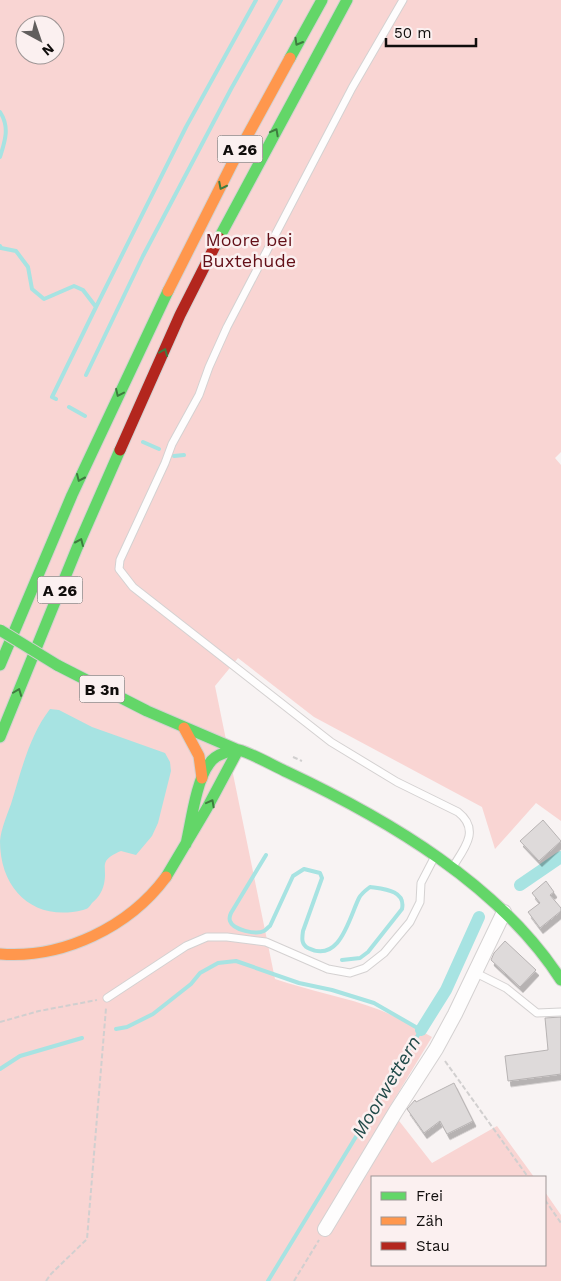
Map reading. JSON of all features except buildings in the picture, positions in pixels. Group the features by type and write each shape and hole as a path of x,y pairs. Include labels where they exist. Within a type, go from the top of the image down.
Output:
{"main road":[{"name":"A 26","path":"0,665 62,518 95,428 107,418 162,301 248,133 322,0"},
{"name":"A 26","path":"0,737 66,574 180,315 229,219 347,0"},
{"name":"A 26","path":"112,384 162,301"},
{"path":"55,506 95,428"},
{"path":"0,636 18,593"},
{"name":"B 3n","path":"0,630 57,666 147,712 184,728"},
{"path":"184,728 305,780 386,822 451,868 504,912 534,944 561,980"},
{"path":"184,728 198,756 202,778"},
{"path":"186,844 202,778 206,769 212,760 224,753 238,750"},
{"path":"0,954 20,956 38,953 82,940 110,929 138,908 160,886 176,863 208,810 238,750"}],"street":[{"path":"325,1229 396,1111 436,1049 504,912"}],"lane":[{"path":"403,0 352,88 227,327 209,367 200,395 172,444 166,463 120,560 119,569 133,587 331,742 397,782 465,817 470,830 468,840 464,850 451,868"},
{"path":"106,998 186,946 206,936 266,942 328,969 350,973 365,968 384,954 410,922 420,902 421,883 435,856"},
{"path":"474,972 506,988 537,1013 561,1012"}],"path":[{"path":"0,1022 38,1011 106,998 87,1239 46,1281"},
{"path":"436,1049 527,1176"},
{"path":"546,1201 561,1223"},
{"path":"294,1281 325,1229"}],"green space":[{"name":"Moore bei Buxtehude","path":"0,0 561,0 561,452 555,458 561,465 561,821 536,803 495,849 482,807 314,717 238,658 215,686 275,979 380,1010 432,1037 389,1108 432,1163 497,1126 533,1176 371,1176 371,1266 546,1266 546,1193 561,1215 561,1281 0,1281"}],"water":[{"path":"50,709 59,710 92,727 165,753 170,762 171,771 158,823 152,836 136,855 121,851 109,858 105,864 104,884 98,897 86,909 66,913 36,907 24,899 6,875 0,841 26,755 36,731"}],"waterway":[{"path":"0,246 1,248 16,251 28,267 32,289 44,299 74,286 83,290 96,307 186,127 256,0"},
{"path":"86,375 143,256 231,89 281,0"},
{"path":"0,112 6,129 0,157"},
{"path":"56,399 52,397 96,307"},
{"path":"69,407 85,416"},
{"path":"143,442 159,449"},
{"path":"174,456 184,455"},
{"path":"266,855 230,916 232,924 245,931 260,932 265,931 270,926 293,876 304,869 320,873 322,878 303,931 303,943 308,948 319,951 328,950 336,944 347,927 360,897 370,887 392,892 401,898 402,909 368,952 360,958 342,960"},
{"path":"520,885 561,857"},
{"path":"421,1030 446,990 479,917"},
{"name":"Moorwettern","path":"116,1029 127,1027 153,1014 191,984 200,973 218,963 236,961 299,983 332,990 374,1003 421,1030 268,1281"},
{"name":"Moorwettern","path":"0,1069 20,1056 82,1038"}],"traffic: fast":[{"path":"290,58 322,0"},
{"path":"219,238 347,0"},
{"path":"0,665 72,495 168,291"},
{"path":"0,737 77,548 120,450"},
{"path":"0,630 57,665"},
{"path":"57,665 147,711 238,750"},
{"path":"186,844 197,791 204,771 215,757 233,750 244,752 363,811 402,833 439,858 507,914 536,946 561,980"},
{"path":"166,877 207,808 238,750"}],"traffic: slow":[{"path":"168,291 233,162 290,58"},
{"path":"184,728 199,756 202,778"},
{"path":"0,954 24,954 47,951 93,936 114,925 133,911 151,895 166,877"}],"traffic: jam":[{"path":"120,450 180,315 219,238"}]}
